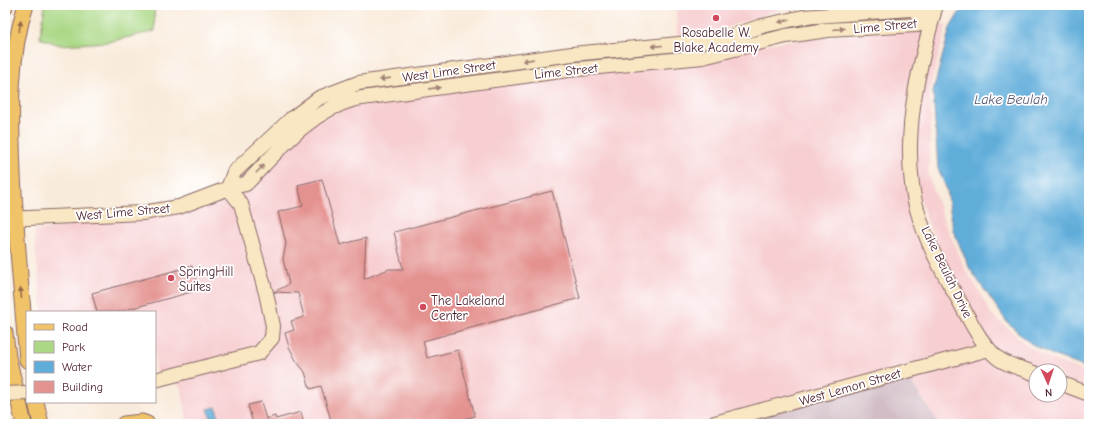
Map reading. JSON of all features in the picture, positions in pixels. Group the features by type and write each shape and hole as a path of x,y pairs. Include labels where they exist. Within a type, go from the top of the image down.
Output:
{"main road":[{"path":"26,5 22,18 13,67 10,219 26,352"},
{"path":"5,333 8,357 24,424"},
{"path":"36,403 41,424"},
{"path":"124,424 142,422 147,424"}],"street":[{"name":"Lake Beulah Drive","path":"936,5 912,99 912,184 919,214 936,256 951,287 989,349 1000,360 1028,371"},
{"name":"West Lime Street","path":"10,219 142,212 179,207 228,188 234,172 291,119 319,98 358,83 572,54 700,42 729,37 762,26 804,17 911,9 932,19"},
{"path":"156,380 259,352 272,338 273,326 263,281 241,204 228,188"},
{"name":"West Lemon Street","path":"711,424 989,349"},
{"path":"1068,386 1089,394"},
{"path":"5,394 26,392"}],"shaded area":[{"name":"Rosabelle W. Blake Academy","path":"676,5 825,5 781,9 728,27 677,35"},
{"path":"936,24 947,24 930,89 931,123 928,174 945,223 966,271 976,285 990,313 1028,346 1051,359 1062,363 1028,363 1028,365 1003,355 993,346 977,322 938,248 926,218 916,184 915,116"},
{"path":"926,27 907,185 981,346 692,424 188,424 181,388 175,381 275,341 237,191 313,125 347,107 787,41"},
{"path":"796,29 702,52 354,94 244,179 237,180 238,175 294,123 317,106 358,89 753,35 775,30"},
{"path":"227,194 234,202 262,295 267,335 257,348 161,373 156,371 156,311 42,311 34,231 79,224 79,221"},
{"path":"987,355 1028,375 1028,403 1068,403 1068,392 1089,400 1089,424 939,424 907,376"},
{"path":"1068,365 1089,373 1089,389 1068,381"},
{"path":"907,376 939,424 737,424"}],"green space":[{"path":"45,5 154,5 155,31 108,42 60,45 40,38"}],"water":[{"name":"Lake Beulah","path":"964,5 1089,5 1089,369 1053,355 1030,343 1007,322 970,269 953,230 947,190 938,168 933,91 950,28"},
{"path":"216,407 220,423 213,424 208,409"}],"building":[{"name":"The Lakeland Center","path":"322,179 340,245 366,238 364,279 389,269 403,269 394,232 552,191 580,298 423,341 427,358 458,350 475,416 445,424 332,424 321,386 310,389 305,372 297,362 289,347 285,333 294,330 291,321 304,317 298,293 274,292 289,284 283,259 286,243 278,212 303,206 298,185"},
{"name":"SpringHill Suites","path":"192,266 199,290 122,311 97,311 92,293"},
{"path":"261,402 266,419 275,416 276,419 301,412 304,424 253,424 248,405"}],"place":[{"name":"Rosabelle W. Blake Academy","path":"716,18"},
{"name":"SpringHill Suites","path":"171,278"},
{"name":"The Lakeland Center","path":"423,307"}]}
